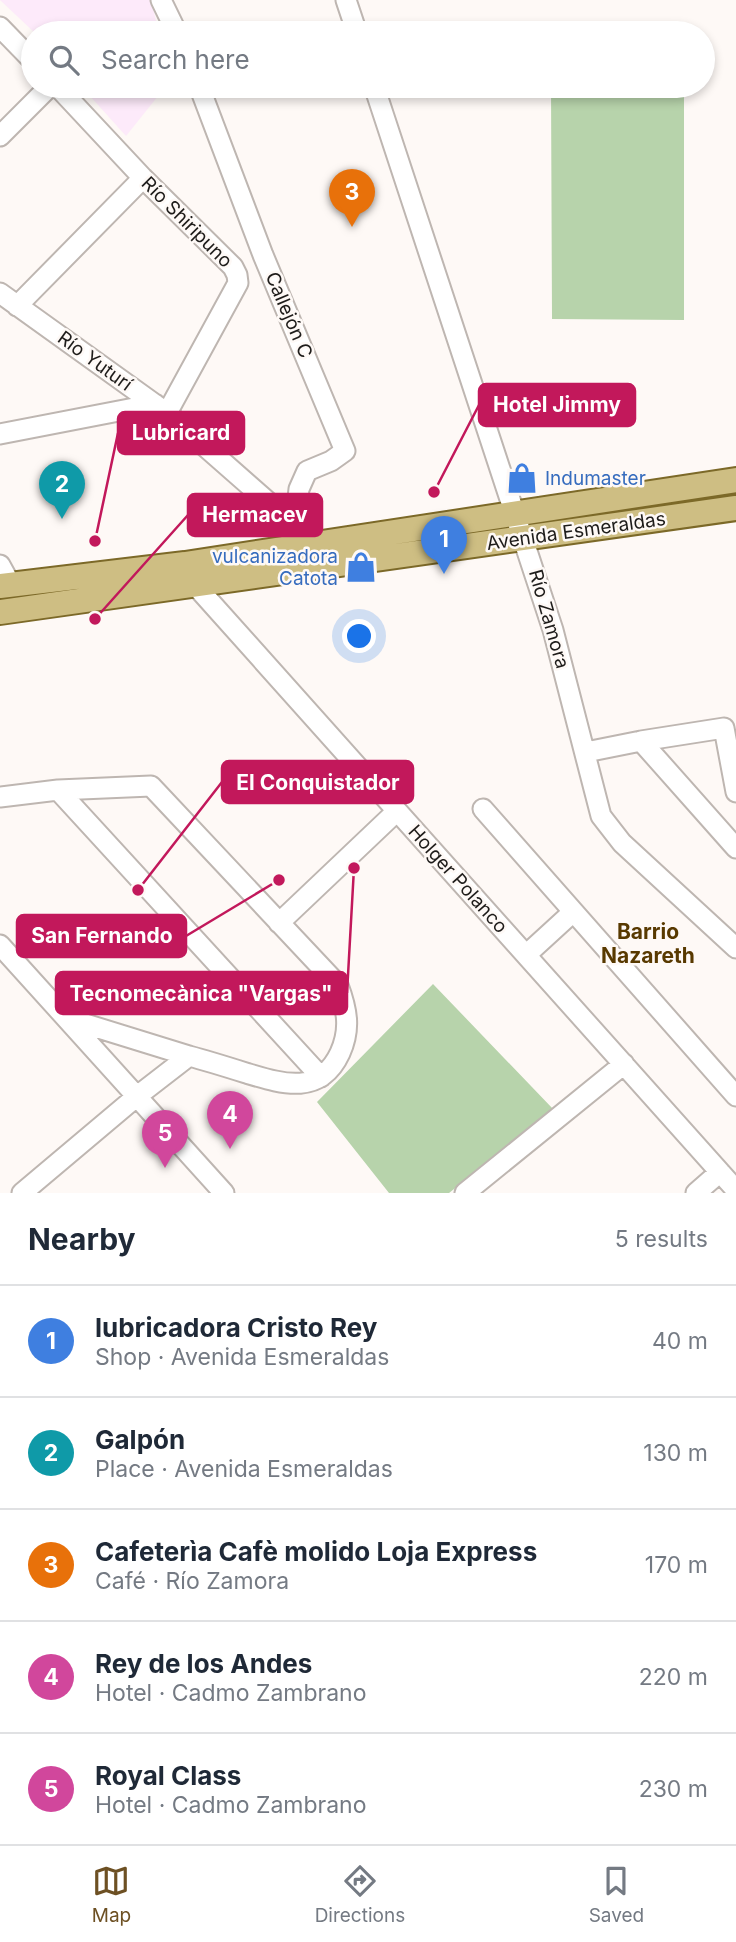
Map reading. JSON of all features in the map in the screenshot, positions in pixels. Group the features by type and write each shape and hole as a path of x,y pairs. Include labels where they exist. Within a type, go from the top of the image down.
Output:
{"main road":[{"name":"Avenida Esmeraldas","path":"4,579 185,564 736,480"},
{"name":"Avenida Esmeraldas","path":"0,612 736,508"}],"street":[{"path":"161,0 171,21"},
{"path":"345,0 353,21"},
{"path":"0,27 21,49"},
{"path":"0,136 38,98"},
{"name":"Río Shiripuno","path":"68,98 143,178 233,267 237,275 237,283 161,409"},
{"name":"Callejón C","path":"204,98 263,255 345,450 331,461 307,471 299,489 295,525"},
{"name":"Río Zamora","path":"378,98 553,630 601,816 622,843 736,948"},
{"path":"17,306 143,178"},
{"name":"Río Yuturí","path":"0,293 161,409 314,543"},
{"path":"0,434 161,409"},
{"name":"Holger Polanco","path":"185,564 196,586 736,1190"},
{"path":"586,752 724,728 736,792"},
{"path":"641,741 736,848"},
{"path":"0,797 58,790 151,786 338,985 346,1005 348,1028 334,1066 321,1077 302,1084 278,1083 65,1018"},
{"path":"58,790 321,1077"},
{"path":"483,809 736,1096"},
{"path":"279,923 397,811"},
{"path":"526,955 573,912"},
{"path":"0,945 224,1193"},
{"path":"22,1193 189,1056"},
{"path":"465,1193 624,1064"},
{"path":"696,1193 720,1172"}],"shaded area":[{"path":"0,0 151,0 156,21 22,21"},
{"path":"92,98 156,98 126,136"}],"green space":[{"path":"551,98 684,98 684,320 552,319"},
{"path":"433,984 554,1110 449,1193 389,1193 317,1102"}],"place":[{"name":"Cafeterìa Cafè molido Loja Express","path":"352,227"},
{"name":"Indumaster","path":"522,478"},
{"name":"Hotel Jimmy","path":"434,492"},
{"name":"Galpón","path":"62,519"},
{"name":"Lubricard","path":"95,541"},
{"name":"vulcanizadora Catota","path":"361,567"},
{"name":"lubricadora Cristo Rey","path":"444,574"},
{"name":"Hermacev","path":"95,619"},
{"name":"Tecnomecànica \"Vargas\"","path":"354,868"},
{"name":"San Fernando","path":"279,880"},
{"name":"El Conquistador","path":"138,890"},
{"name":"Rey de los Andes","path":"230,1149"},
{"name":"Royal Class","path":"165,1168"}],"district":[{"name":"Barrio Nazareth","path":"648,943"}]}
